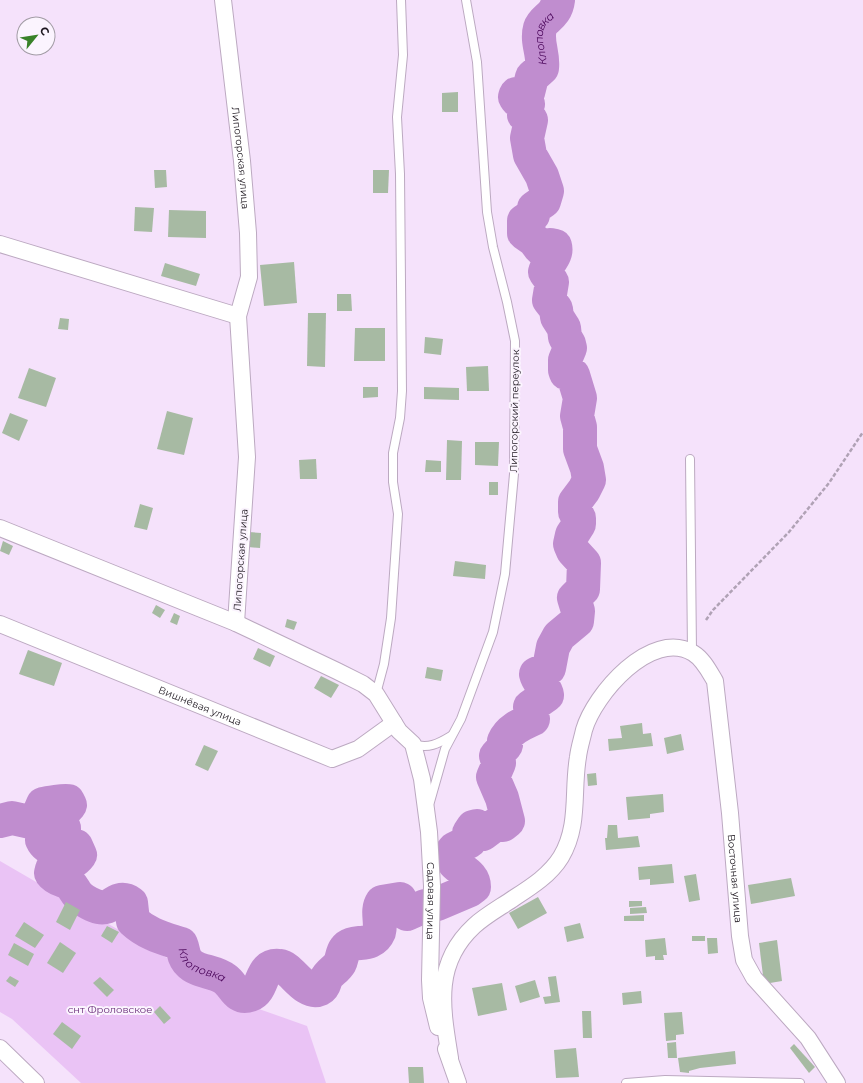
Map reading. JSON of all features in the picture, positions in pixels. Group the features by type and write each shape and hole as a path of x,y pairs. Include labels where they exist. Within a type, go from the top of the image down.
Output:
{"street":[{"name":"Липогорская улица","path":"0,528 236,623 247,457 238,316 248,277 248,233 242,161 223,0"},
{"path":"0,244 238,316"},
{"path":"236,623 363,684 376,694 399,731 413,744"},
{"name":"Вишнёвая улица","path":"0,624 332,759 358,749 394,723"},
{"path":"450,1058 445,1027 444,994 444,974 449,960 462,940 474,926 539,880 561,857 568,842 574,816 578,757 581,743 585,728 599,701 619,676 642,658 668,649 682,648 692,652"},
{"name":"Восточная улица","path":"692,652 703,662 715,681 730,813 739,929 744,960 754,978 808,1038 837,1083"},
{"name":"Садовая улица","path":"413,744 422,779 427,813 432,886 430,960 431,998 436,1021 458,1083"},
{"path":"0,1048 36,1083"}],"lane":[{"path":"376,694 384,664 391,618 398,514 392,467 393,453 400,418 402,391 400,174 397,117 403,50 401,0"},
{"name":"Липогорский переулок","path":"427,813 444,749 461,719 492,632 505,574 514,474 515,341 493,247 488,218 477,62 466,0"},
{"path":"690,459 692,652"},
{"path":"413,744 420,746 436,745 453,735"},
{"path":"626,1083 697,1080 800,1083"}],"path":[{"path":"705,621 712,610 789,532 829,483 863,432"}],"green space":[{"name":"снт Фроловское","path":"0,861 248,1005 307,1026 326,1083 81,1083 12,1019 0,1012"}],"building":[{"path":"458,92 458,112 442,112 442,93"},
{"path":"154,170 166,170 167,187 155,188"},
{"path":"373,170 389,170 388,193 373,193"},
{"path":"135,207 154,208 152,232 134,231"},
{"path":"169,210 206,211 206,238 168,237"},
{"path":"294,262 297,303 264,306 260,265"},
{"path":"165,263 200,274 196,286 161,276"},
{"path":"337,294 351,294 352,311 337,311"},
{"path":"308,313 326,313 325,367 307,366"},
{"path":"60,318 69,319 68,330 58,329"},
{"path":"355,328 385,328 385,361 354,361"},
{"path":"425,337 443,339 441,355 424,353"},
{"path":"488,366 489,391 467,391 466,367"},
{"path":"29,368 56,378 46,407 18,398"},
{"path":"363,387 378,387 378,397 363,398"},
{"path":"424,387 459,388 459,400 424,399"},
{"path":"167,411 193,418 184,455 157,449"},
{"path":"10,413 28,420 19,441 2,433"},
{"path":"447,440 462,441 461,480 446,480"},
{"path":"475,442 499,442 498,466 475,465"},
{"path":"316,459 317,479 300,479 299,460"},
{"path":"426,460 441,461 441,472 425,472"},
{"path":"489,482 498,482 498,495 489,495"},
{"path":"140,504 153,508 147,530 134,527"},
{"path":"249,532 261,533 260,548 248,547"},
{"path":"3,541 13,546 9,555 0,551"},
{"path":"455,561 486,565 485,579 453,576"},
{"path":"156,605 165,610 160,618 152,613"},
{"path":"174,613 180,616 177,625 170,622"},
{"path":"287,619 297,622 294,630 285,627"},
{"path":"258,648 275,656 270,667 253,659"},
{"path":"28,650 62,663 54,686 19,674"},
{"path":"427,667 443,670 441,681 425,678"},
{"path":"321,676 339,685 331,698 314,688"},
{"path":"642,723 643,734 651,733 653,746 609,751 608,739 622,738 620,726"},
{"path":"681,734 684,750 667,754 664,738"},
{"path":"204,745 218,751 208,771 195,765"},
{"path":"596,773 597,785 588,786 587,774"},
{"path":"663,794 664,812 650,814 650,818 628,820 626,797"},
{"path":"608,825 617,825 618,838 638,836 640,847 606,850 605,838 607,838"},
{"path":"672,864 674,883 650,885 650,879 639,880 638,867"},
{"path":"696,874 700,900 689,902 684,876"},
{"path":"791,878 795,896 751,904 748,885"},
{"path":"538,897 547,913 518,929 509,913"},
{"path":"629,901 642,901 642,906 629,907"},
{"path":"66,902 80,910 70,930 56,922"},
{"path":"646,907 647,913 630,914 630,908"},
{"path":"644,915 644,921 624,921 624,916"},
{"path":"24,922 44,935 35,948 15,936"},
{"path":"580,923 584,938 567,942 564,927"},
{"path":"107,926 119,932 112,943 101,936"},
{"path":"692,936 705,936 705,941 692,941"},
{"path":"665,938 667,955 663,955 664,960 655,960 655,956 646,957 645,940"},
{"path":"707,938 717,938 718,953 708,954"},
{"path":"777,940 782,981 764,984 759,943"},
{"path":"60,942 76,953 63,973 47,963"},
{"path":"14,943 34,954 28,966 8,955"},
{"path":"10,976 19,981 15,987 6,981"},
{"path":"556,976 560,1002 545,1004 543,997 551,996 548,977"},
{"path":"100,977 114,990 107,997 93,983"},
{"path":"535,980 540,997 520,1003 515,986"},
{"path":"502,983 507,1010 478,1016 472,988"},
{"path":"641,991 642,1003 623,1005 622,993"},
{"path":"160,1006 171,1018 164,1024 154,1012"},
{"path":"582,1011 591,1011 592,1038 583,1038"},
{"path":"682,1012 684,1034 676,1035 676,1040 666,1041 664,1013"},
{"path":"62,1022 81,1036 72,1049 53,1034"},
{"path":"676,1042 677,1058 668,1058 667,1043"},
{"path":"794,1044 815,1067 809,1073 790,1048"},
{"path":"576,1048 579,1077 556,1078 554,1050"},
{"path":"735,1051 736,1064 700,1068 689,1071 689,1073 680,1072 678,1058"},
{"path":"408,1067 423,1067 424,1083 409,1083"}],"waterway":[{"name":"Клоповка","path":"437,904 474,887 471,877 458,867 452,859 450,854 454,849 470,841 469,833 473,827 477,826 483,834 495,825 503,825 508,821 502,798 493,777 499,763 496,756 506,745 504,741 509,733 516,727 533,719 530,707 547,695 536,674 549,668 553,647 559,636 577,621 578,611 574,598 583,589 584,563 573,551 570,544 572,535 579,524 579,518 575,512 575,502 589,480 587,468 580,449 580,427 577,416 580,398 573,375 566,373 565,370 565,360 570,348 565,337 564,328 557,317 556,309 549,300 552,282 545,272 554,256 556,250 555,246 550,245 540,248 534,240 524,233 524,221 533,215 534,208 544,201 547,191 542,176 530,155 527,138 531,120 524,115 528,104 527,102 517,100 515,97 516,94 528,93 532,77 542,68 539,38 540,28 555,10 558,0"},
{"name":"Клоповка","path":"0,821 12,818 30,822 37,818 43,804 68,801 70,805 60,816 59,823 64,828 64,832 59,834 44,835 42,840 48,847 57,849 76,846 80,855 71,863 52,869 51,873 58,879 70,884 77,894 89,903 104,907 122,900 126,900 131,903 133,921 156,935 181,944 186,959 192,966 221,976 238,994 245,996 255,992 265,973 273,966 280,966 289,971 309,988 314,990 320,989 324,986 327,977 340,963 344,951 348,946 367,942 376,937 380,928 379,909 382,902 400,899 407,914 425,906"}]}
